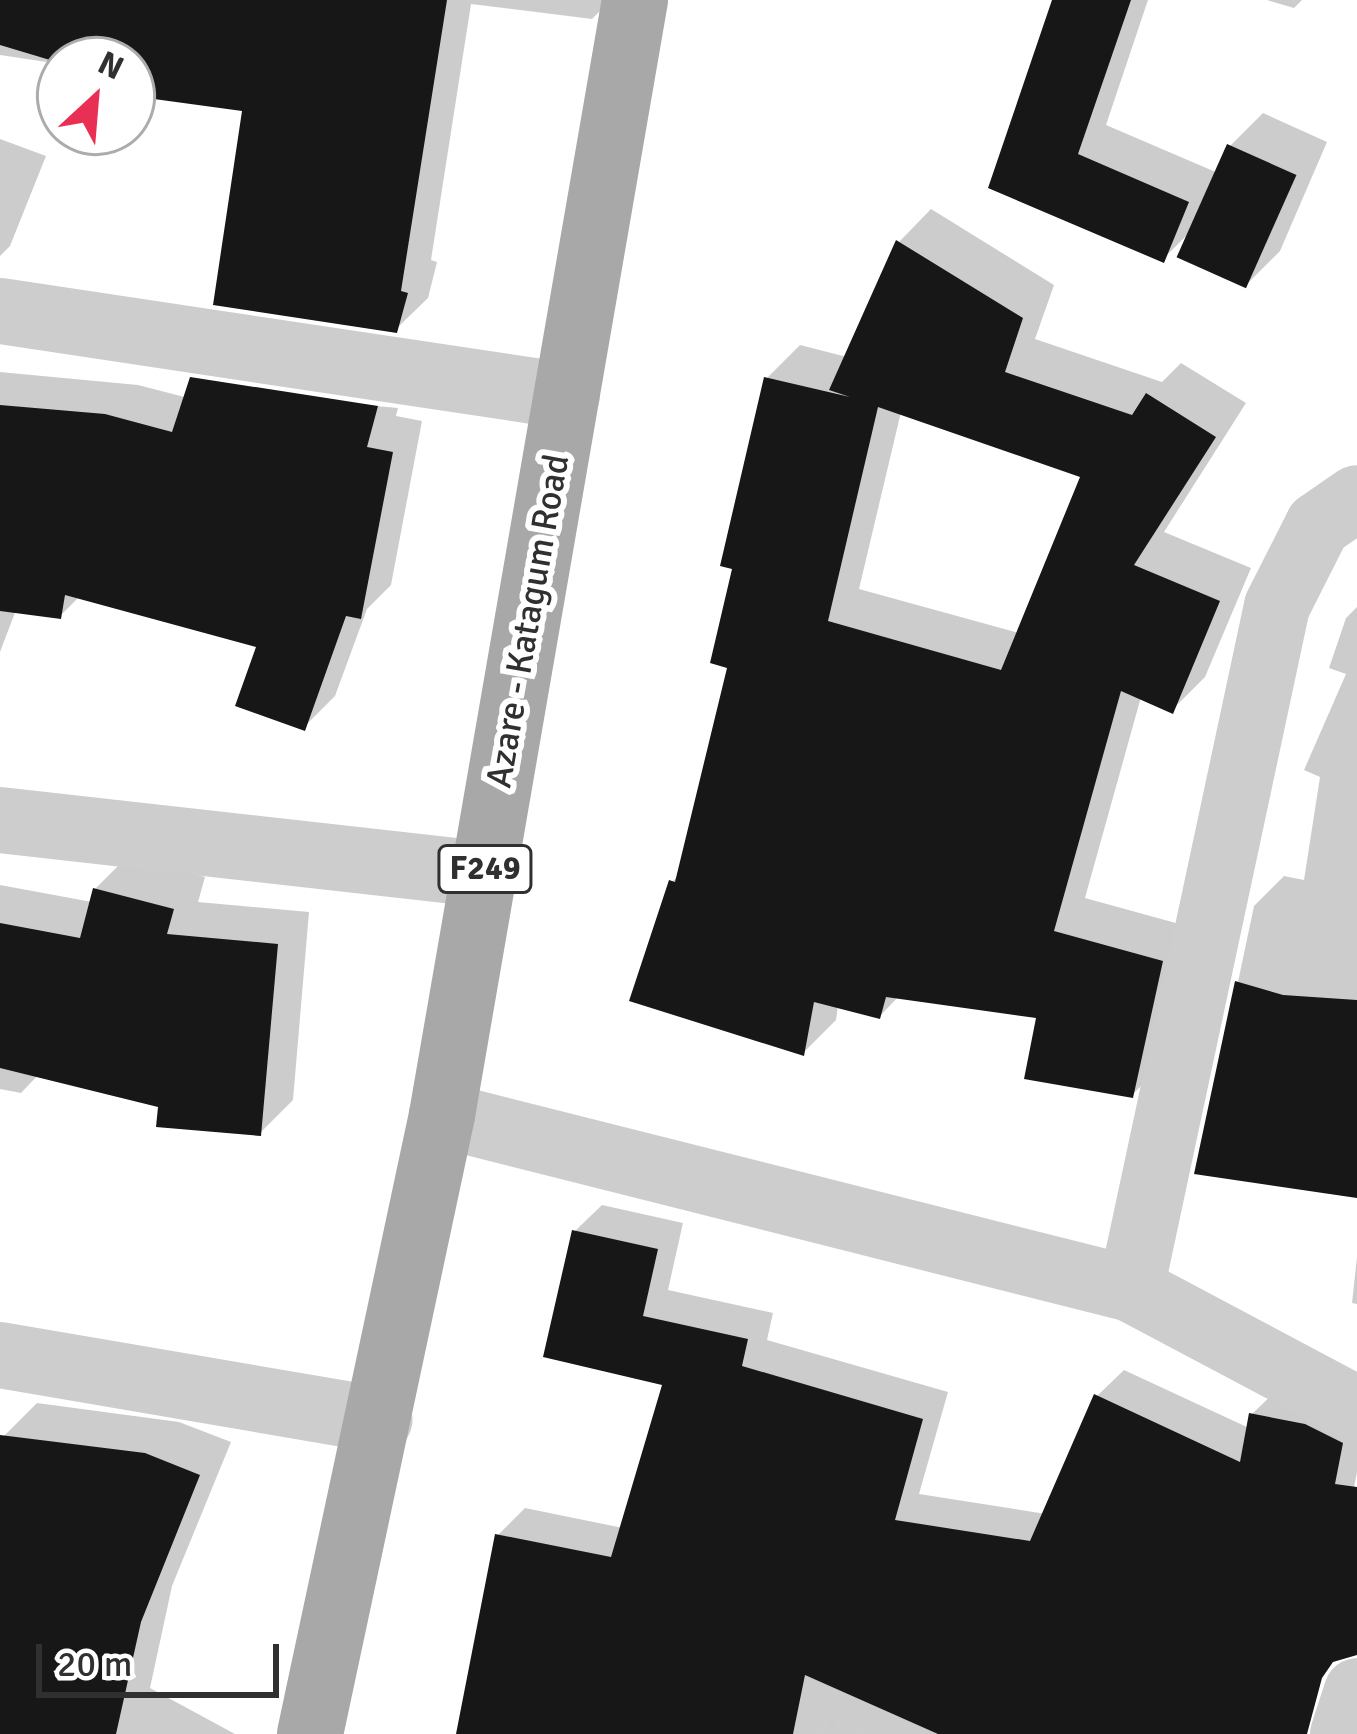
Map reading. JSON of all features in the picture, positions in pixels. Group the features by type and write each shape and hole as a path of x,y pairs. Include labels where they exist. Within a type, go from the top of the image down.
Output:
{"main road":[{"name":"Azare - Katagum Road","path":"310,1734 442,1115 635,0"}],"street":[{"path":"0,311 567,396"},
{"path":"1131,1289 1277,606 1318,525 1357,498"},
{"path":"0,820 485,874"},
{"path":"442,1115 1131,1289 1357,1409"},
{"path":"0,1355 379,1420"},
{"path":"1343,1734 1357,1691"}],"path":[{"path":"819,1734 823,1722 874,1734"}],"building":[{"path":"0,0 447,0 401,291 408,293 397,333 213,305 242,111 156,99 156,36 36,36 36,56 0,45"},
{"path":"1052,0 1131,0 1078,154 1189,202 1164,263 988,188"},
{"path":"1227,144 1296,175 1246,288 1177,257"},
{"path":"896,240 1023,318 1005,372 1132,415 1146,393 1216,437 1134,565 1220,601 1173,714 1121,691 1054,931 1163,961 1133,1098 1024,1079 1036,1018 886,997 880,1019 814,1002 804,1056 629,1001 669,880 675,882 727,668 710,663 732,569 720,566 764,377 850,397 829,390","holes":["878,407 1080,477 1001,670 828,621"]},
{"path":"190,377 378,406 367,447 393,452 361,619 346,616 305,731 235,706 256,647 65,595 61,619 0,611 0,405 105,414 172,432"},
{"path":"93,888 174,909 167,934 278,944 261,1136 156,1127 158,1107 0,1068 0,923 80,938"},
{"path":"1235,981 1283,995 1357,1000 1357,1198 1194,1174"},
{"path":"572,1230 658,1249 643,1316 748,1339 742,1366 923,1419 895,1520 1030,1541 1094,1394 1240,1462 1249,1413 1305,1424 1343,1443 1335,1484 1357,1487 1357,1655 1333,1662 1322,1678 1307,1734 938,1734 805,1675 793,1734 456,1734 495,1534 611,1557 662,1385 543,1357"},
{"path":"0,1435 145,1453 200,1475 141,1622 116,1734 0,1734"}]}
